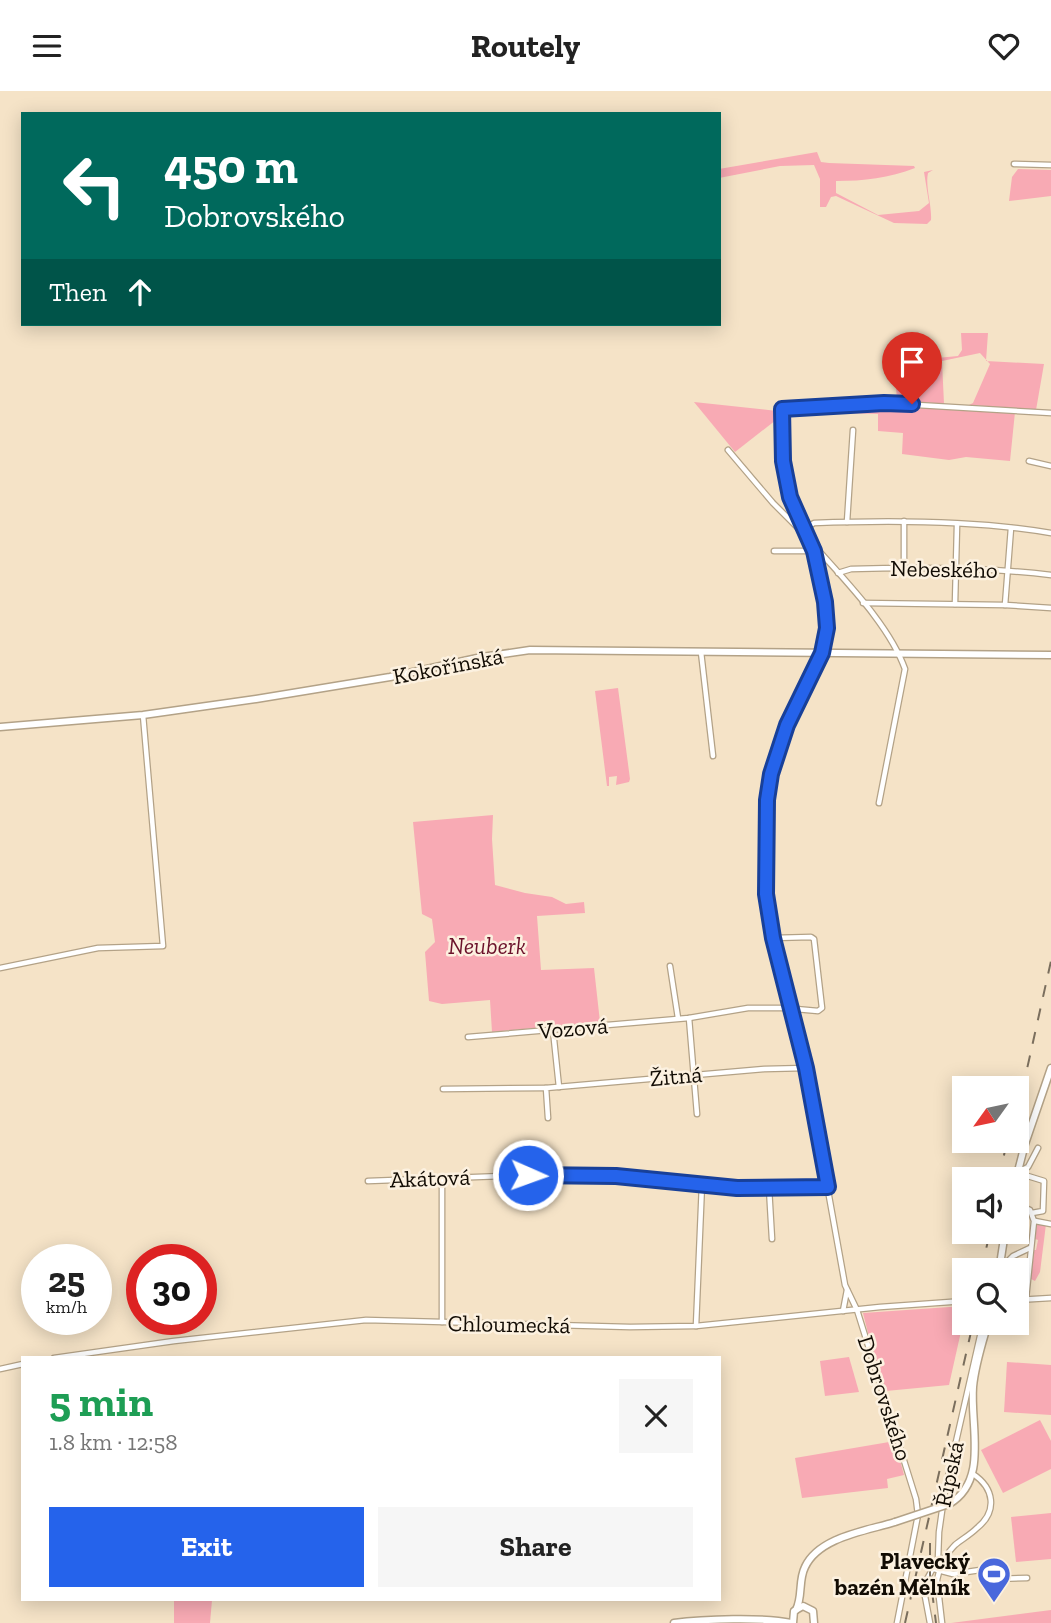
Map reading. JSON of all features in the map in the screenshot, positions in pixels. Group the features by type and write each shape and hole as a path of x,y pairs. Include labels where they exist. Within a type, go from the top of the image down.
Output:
{"main road":[{"name":"Kokořínská","path":"0,727 143,715 390,677 482,657 530,650 1051,655"},
{"path":"1019,1167 1024,1144 1051,1068"},
{"name":"Řípská","path":"973,1474 975,1373 984,1335"},
{"path":"674,1623 706,1620 792,1623 803,1570 817,1551 836,1541 949,1504 964,1492 973,1474"},
{"path":"800,1593 814,1613 814,1623"},
{"path":"777,1621 800,1607 808,1608"}],"street":[{"path":"1014,164 1051,165"},
{"path":"879,803 905,669 900,653 809,538 790,497 783,461 782,409 884,403 1051,413"},
{"path":"847,522 853,430"},
{"path":"728,450 772,503 800,533 809,538"},
{"path":"1029,461 1051,466"},
{"path":"809,538 807,529 812,524 847,522 904,521 1051,533"},
{"path":"904,521 904,568"},
{"path":"955,604 957,525"},
{"path":"1005,605 1011,528"},
{"name":"Dobrovského","path":"809,538 825,602 827,628 822,653 787,725 771,774 767,800 766,894 773,938 806,1068 839,1262 857,1310 918,1508 914,1544 897,1623"},
{"path":"774,551 814,551"},
{"name":"Nebeského","path":"838,573 851,569 956,568 1051,575"},
{"path":"863,603 1051,608"},
{"path":"701,652 713,756"},
{"path":"0,968 98,948 163,946 143,715"},
{"name":"Vozová","path":"468,1037 689,1018 748,1009 822,1009 816,941 811,937 773,938"},
{"path":"670,966 678,1018"},
{"path":"689,1018 697,1114"},
{"path":"553,1030 559,1087"},
{"name":"Žitná","path":"443,1089 546,1088 694,1074 806,1068"},
{"path":"546,1088 548,1118"},
{"path":"1028,1167 1038,1147"},
{"name":"Akátová","path":"368,1181 616,1176 737,1188 828,1187"},
{"path":"442,1178 442,1322"},
{"path":"1029,1178 1044,1181 1043,1210 1032,1213"},
{"path":"695,1326 702,1184"},
{"path":"769,1188 772,1239"},
{"path":"1029,1209 1034,1221 1029,1261"},
{"path":"1034,1221 1051,1224"},
{"path":"1011,1258 1030,1248"},
{"name":"Dobrovského","path":"843,1311 847,1289"},
{"path":"1029,1299 1051,1298"},
{"name":"Chloumecká","path":"68,1356 174,1341 366,1320 695,1326 952,1302"},
{"name":"Řípská","path":"930,1623 924,1591 928,1578 937,1570 945,1490 965,1399 984,1335"},
{"path":"0,1369 21,1364"},
{"path":"965,1399 975,1373"},
{"path":"942,1623 937,1570 956,1544 981,1525 990,1514 992,1502 989,1490 973,1474"},
{"path":"937,1570 953,1574 980,1570 986,1571 995,1579 1027,1578"}],"green space":[{"path":"817,152 821,162 914,166 915,168 886,177 836,181 836,193 878,215 919,211 929,203 924,172 933,170 928,173 927,178 931,220 927,224 894,223 836,196 831,197 826,207 820,207 820,179 814,165 780,166 721,178 721,169"},
{"path":"1018,169 1051,170 1051,196 1009,201 1012,177"},
{"path":"961,333 988,333 986,360 980,353 942,361 944,404 897,400 894,362 958,356 962,350"},
{"path":"987,361 1044,364 1036,410 969,405 973,403 990,364"},
{"path":"694,402 777,411 776,420 735,452"},
{"path":"842,407 1015,412 1010,461 966,457 949,460 902,454 903,433 878,431 878,414 842,413"},
{"path":"618,688 630,779 629,782 616,785 617,776 609,777 607,786 595,691"},
{"name":"Neuberk","path":"493,815 495,885 552,897 566,904 584,902 585,913 537,916 541,970 594,968 600,1022 492,1032 490,1000 442,1004 429,1001 425,952 435,942 432,919 422,914 413,822"},
{"path":"1037,1223 1046,1224 1040,1272 1035,1281 1031,1279 1033,1250 1036,1250 1038,1240 1035,1239"},
{"path":"952,1307 952,1335 960,1335 949,1385 886,1391 863,1313"},
{"path":"849,1357 859,1392 825,1396 820,1361"},
{"path":"1007,1362 1051,1365 1051,1415 1004,1412"},
{"path":"1040,1420 1051,1441 1051,1469 1003,1493 981,1450"},
{"path":"895,1441 904,1475 887,1479 888,1488 802,1498 795,1458"},
{"path":"1051,1513 1051,1559 1016,1562 1011,1517"},
{"path":"174,1601 212,1601 210,1623 174,1623"},
{"path":"1051,1610 1051,1623 951,1623"}],"railway":[{"path":"1025,1076 1051,961"},
{"path":"1002,1167 1004,1153"},
{"path":"984,1258 987,1244"},
{"path":"905,1623 970,1335"},
{"path":"930,1543 930,1575 936,1623"}],"place":[{"name":"Plavecký bazén Mělník","path":"994,1604"}],"route":[{"path":"528,1175 616,1176 756,1189 828,1187 806,1068 773,938 766,894 767,800 771,774 787,725 822,653 827,628 825,602 814,551 790,497 783,461 780,423 782,409 912,404"}]}
